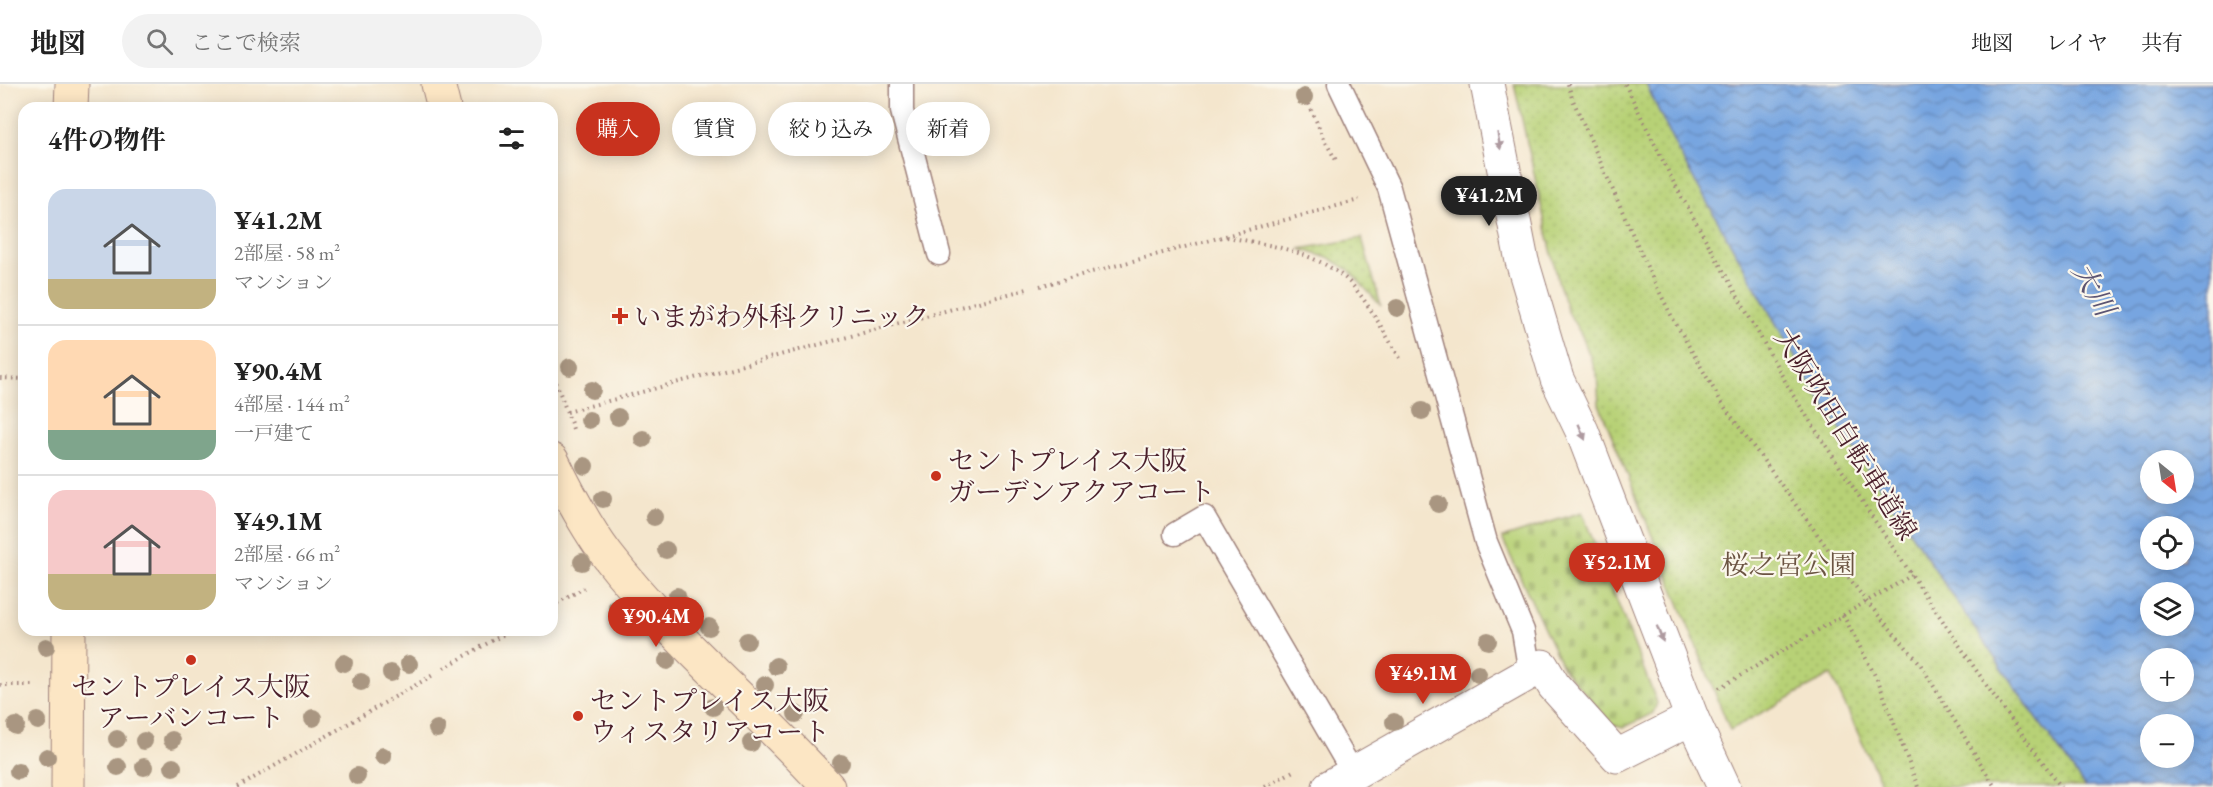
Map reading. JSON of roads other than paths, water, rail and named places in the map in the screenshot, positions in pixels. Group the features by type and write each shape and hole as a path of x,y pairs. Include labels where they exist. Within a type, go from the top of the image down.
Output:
{"street":[{"path":"71,102 72,84"},
{"path":"438,84 442,102"},
{"path":"1487,84 1522,261 1553,367 1582,431 1692,718 1724,787"},
{"path":"558,472 568,493 607,554 634,586 828,787"},
{"path":"68,787 69,636"},
{"path":"1340,769 1542,666 1554,686 1617,756 1692,718"}],"lane":[{"path":"902,84 902,111 939,254"},
{"path":"1339,84 1389,188 1486,542 1523,631 1530,673"},
{"path":"1175,534 1204,517 1340,769"}],"water":[{"name":"大川","path":"1646,84 2213,84 2213,787 2085,787 2005,673 1811,385 1678,151"}],"place":[{"name":"いまがわ外科クリニック","path":"620,316"},
{"name":"セントプレイス大阪 ガーデンアクアコート","path":"936,476"},
{"name":"セントプレイス大阪 アーバンコート","path":"191,660"},
{"name":"セントプレイス大阪 ウィスタリアコート","path":"578,716"}],"park label":[{"name":"桜之宮公園","path":"1789,564"}]}
